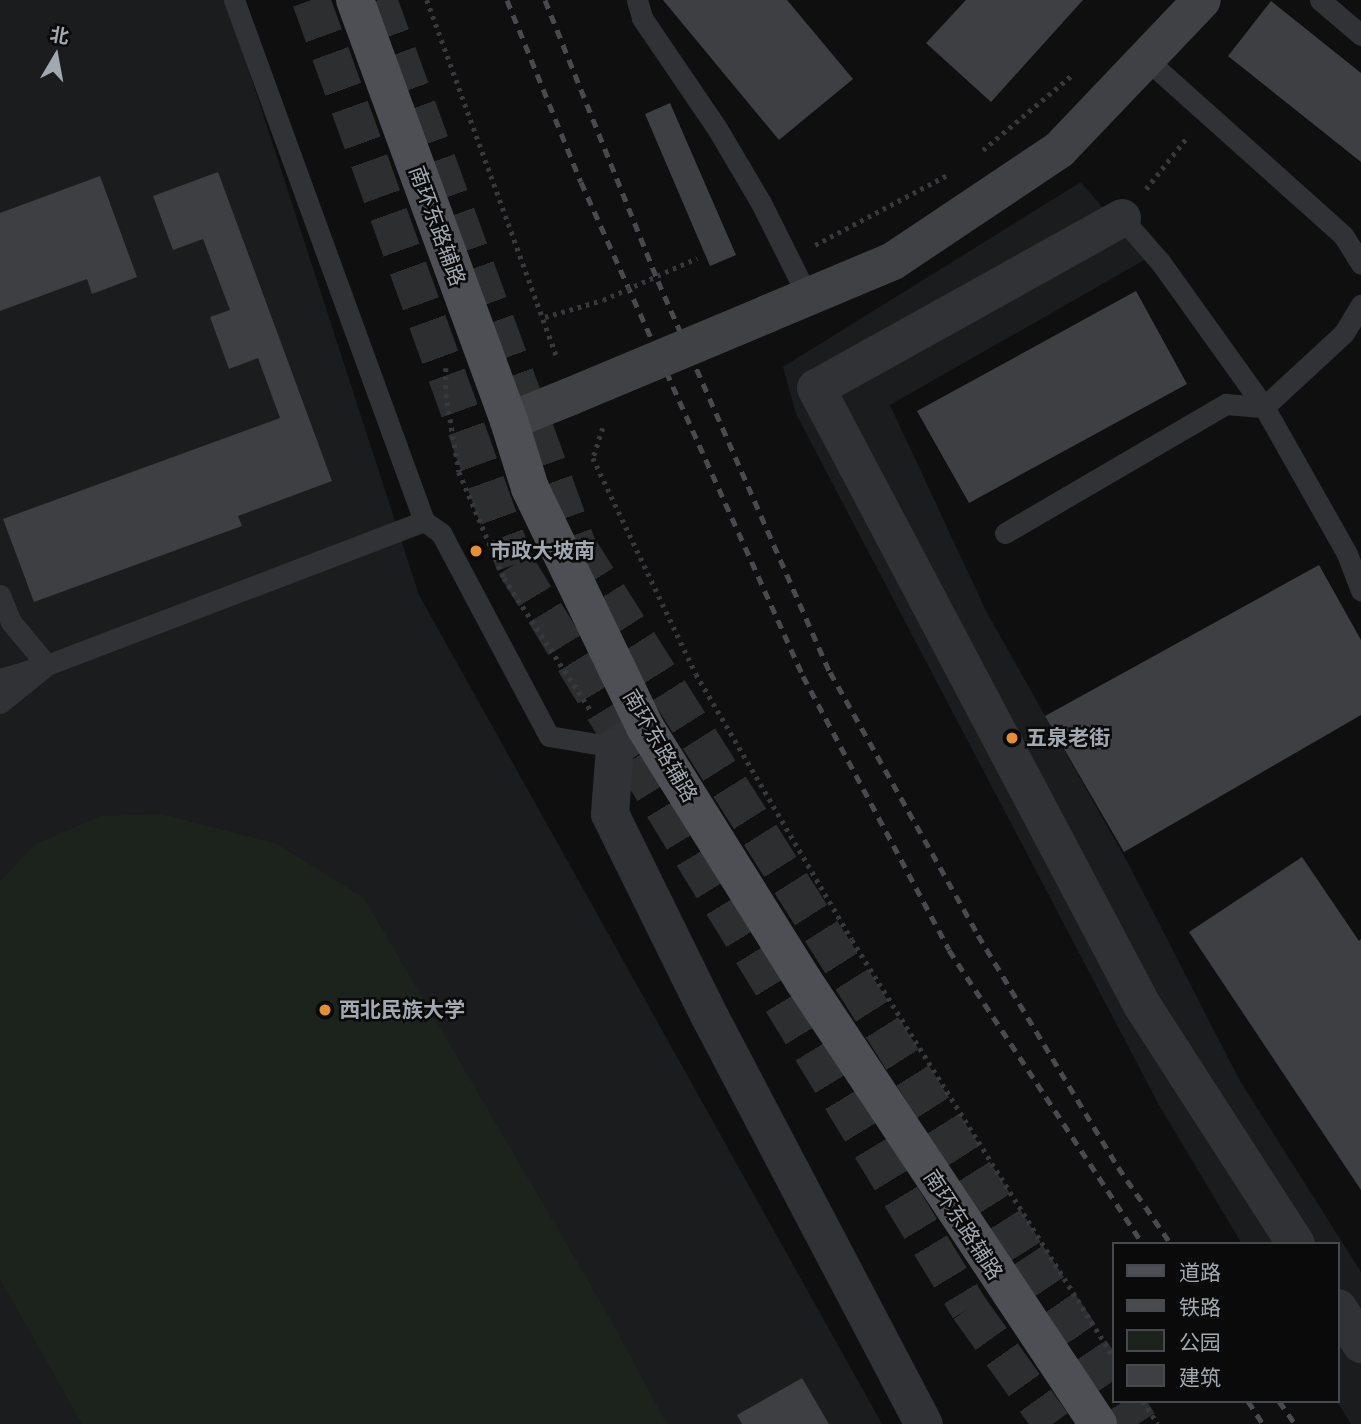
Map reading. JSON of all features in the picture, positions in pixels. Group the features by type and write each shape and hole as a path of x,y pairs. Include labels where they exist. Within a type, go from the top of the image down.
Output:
{"main road":[{"name":"南环东路辅路","path":"355,0 509,421 530,488 630,737 803,980 1098,1424"}],"street":[{"path":"509,421 893,261 1059,150 1202,0"},
{"path":"1122,218 816,388 1142,1005 1295,1242"},
{"path":"630,737 610,814 710,1017 924,1424"},
{"path":"1340,1311 1361,1344"}],"lane":[{"path":"233,0 424,520 441,533 549,736 630,737"},
{"path":"637,0 642,18 724,140 761,203 808,297"},
{"path":"1320,0 1361,35"},
{"path":"1146,59 1343,235 1361,264"},
{"path":"1122,218 1161,263 1264,407 1347,554 1361,590"},
{"path":"1005,533 1226,404 1264,407 1344,333 1361,305"},
{"path":"0,678 47,666 424,520"},
{"path":"0,595 11,622 47,666"},
{"path":"0,703 47,666"}],"path":[{"path":"427,0 545,317 556,359"},
{"path":"976,156 1083,66"},
{"path":"1122,218 1206,113"},
{"path":"789,259 954,171"},
{"path":"545,317 603,300 697,258"},
{"path":"603,428 593,458 696,674 852,940 1112,1355"},
{"path":"1144,1403 1158,1424"}],"shaded area":[{"name":"西北民族大学","path":"0,0 226,0 419,595 882,1424 0,1424"},
{"name":"五泉老街","path":"1081,182 1146,259 890,405 986,611 1129,865 1240,1081 1361,1272 1361,1424 1351,1424 1338,1403 1340,1242 1241,1242 1159,1105 796,414 783,367"}],"green space":[{"path":"161,814 277,844 364,898 604,1308 667,1424 82,1424 0,1279 0,881 34,845 100,816"}],"building":[{"path":"663,0 787,0 853,79 779,140"},
{"path":"966,0 1083,0 991,102 926,43"},
{"path":"1271,1 1361,73 1361,162 1228,56"},
{"path":"670,103 736,255 710,266 645,114"},
{"path":"218,172 332,481 238,516 242,526 34,602 3,519 280,418 258,358 229,369 210,317 230,310 203,239 173,250 153,196"},
{"path":"100,176 137,277 92,294 87,279 0,311 0,213"},
{"path":"1136,291 1187,384 969,503 917,411"},
{"path":"1319,565 1361,640 1361,715 1124,852 1045,716"},
{"path":"1302,857 1359,941 1361,939 1361,1190 1189,932"},
{"path":"802,1378 829,1424 742,1424 737,1415"}],"tunnel":[{"path":"311,0 515,564 969,1308 1052,1424"},
{"path":"378,0 577,546 1027,1256 1112,1383"},
{"path":"1125,1403 1139,1424"}],"railway":[{"path":"507,0 581,182 803,676 949,950 1142,1242"},
{"path":"545,0 658,281 830,672 978,935 1118,1167 1170,1242"},
{"path":"1249,1403 1263,1424"},
{"path":"1280,1403 1295,1424"}],"place":[{"name":"市政大坡南","path":"476,551"},
{"name":"五泉老街","path":"1012,738"},
{"name":"西北民族大学","path":"325,1010"}]}
